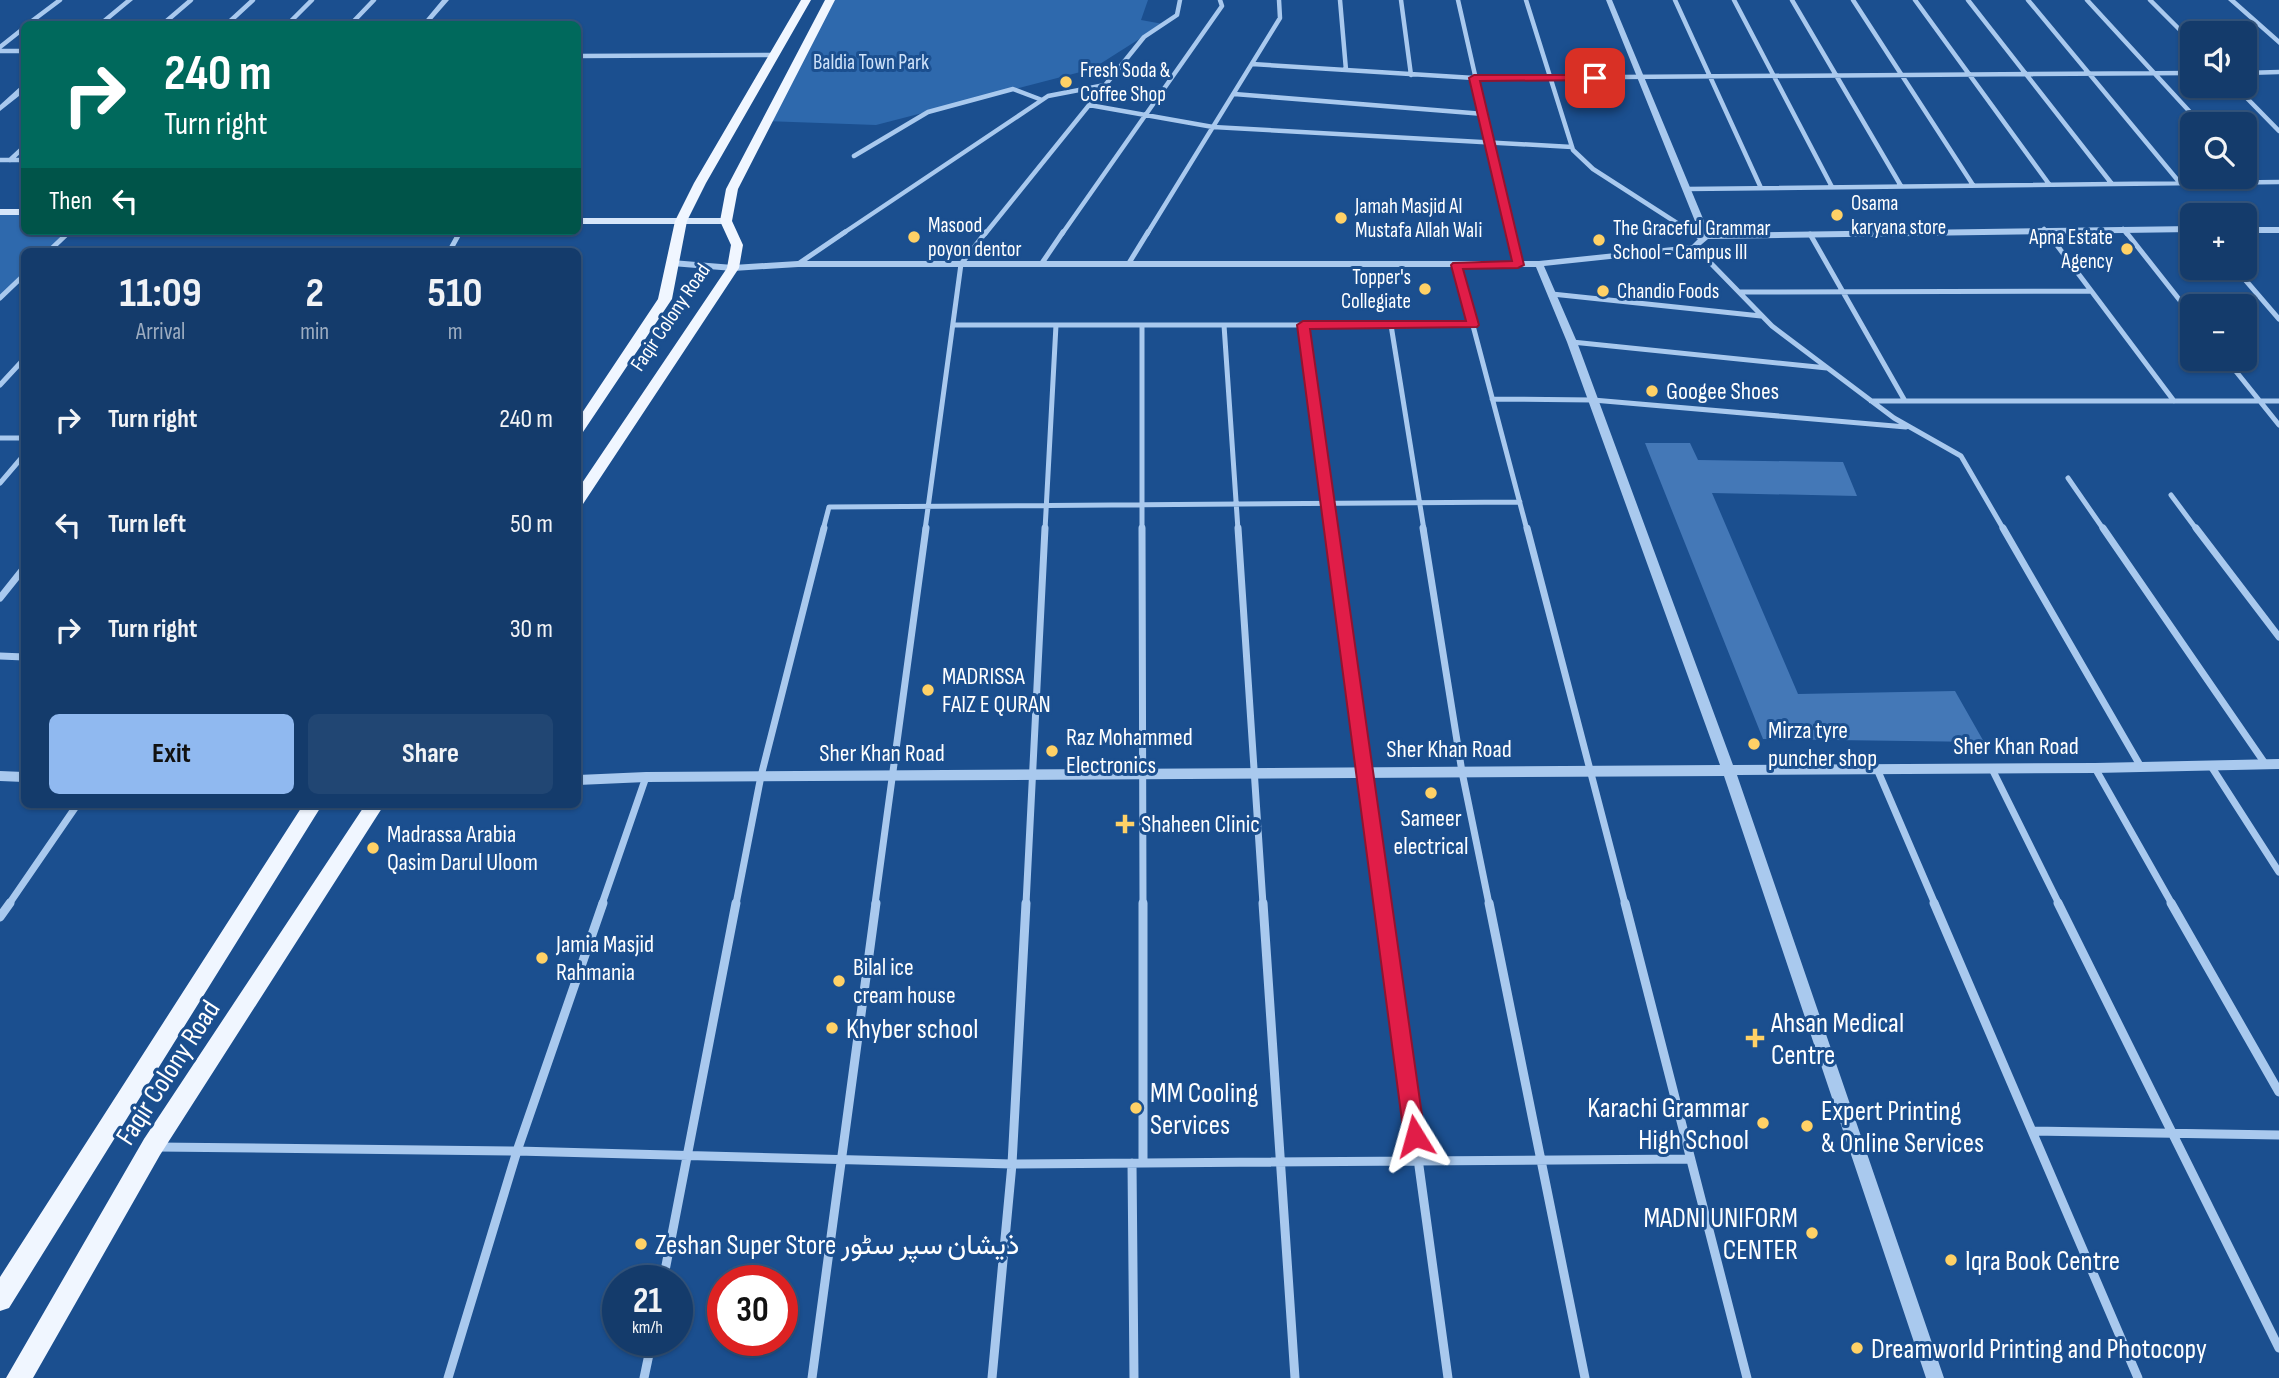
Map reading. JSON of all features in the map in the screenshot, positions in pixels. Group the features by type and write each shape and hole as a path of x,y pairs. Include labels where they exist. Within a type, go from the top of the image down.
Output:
{"main road":[{"name":"Faqir Colony Road","path":"581,425 666,299 681,221 700,183 806,0"},
{"name":"Faqir Colony Road","path":"581,496 733,268 737,245 726,221 733,189 748,155 830,0"},
{"path":"0,212 21,212"},
{"path":"581,221 726,221"},
{"name":"Faqir Colony Road","path":"0,1299 311,808"},
{"name":"Faqir Colony Road","path":"19,1378 152,1147 373,808"}],"street":[{"path":"33,21 60,0"},
{"path":"104,21 130,0"},
{"path":"166,21 191,0"},
{"path":"230,21 253,0"},
{"path":"291,21 312,0"},
{"path":"354,21 374,0"},
{"path":"428,21 446,0"},
{"path":"812,1378 961,264 1144,37 1177,15 1180,0"},
{"path":"1042,263 1222,6 1220,0"},
{"path":"1129,263 1280,18 1279,0"},
{"path":"1340,0 1346,70"},
{"path":"1401,0 1411,75"},
{"path":"1458,0 1518,265"},
{"path":"1526,0 1572,147 1581,161 1701,241 1739,292 1762,316 1828,368 1910,427 1961,456 2141,767"},
{"path":"1609,0 1687,189 1701,241"},
{"path":"1675,0 1761,188"},
{"path":"1734,0 1832,187"},
{"path":"1792,0 1901,186"},
{"path":"1853,0 1973,186"},
{"path":"1915,0 2049,184"},
{"path":"1968,0 2112,184"},
{"path":"2028,0 2180,183"},
{"path":"2087,0 2190,112"},
{"path":"2150,0 2180,30"},
{"path":"2231,0 2279,43"},
{"path":"0,49 21,31"},
{"path":"0,49 21,51"},
{"path":"581,56 773,55"},
{"path":"1252,64 1411,75 1550,79 1640,76 2180,74"},
{"path":"2257,73 2279,72"},
{"path":"798,264 1048,96 1106,85"},
{"path":"854,156 928,112 1013,89 1042,100"},
{"path":"0,109 21,91"},
{"path":"1234,94 1484,114"},
{"path":"2247,98 2279,131"},
{"path":"1089,105 1213,127 1572,147"},
{"path":"10,160 21,150"},
{"path":"0,160 21,160"},
{"path":"2257,182 2279,182"},
{"path":"1687,189 2180,183"},
{"path":"2044,229 2174,401"},
{"path":"2123,229 2180,301"},
{"path":"672,263 733,268 798,264 1042,263 1518,265 1701,241 1810,234 2180,229"},
{"path":"2257,230 2278,231"},
{"path":"1810,234 1905,401"},
{"path":"52,248 66,235"},
{"path":"1539,264 1572,342 1729,771 1935,1378"},
{"path":"1457,265 1747,1378"},
{"path":"0,298 21,278"},
{"path":"2245,280 2279,319"},
{"path":"1739,292 2091,292"},
{"path":"1552,294 1762,316"},
{"path":"953,325 1473,325"},
{"path":"992,1378 1012,1164 1056,325"},
{"path":"1142,325 1143,1163"},
{"path":"1224,325 1295,1378"},
{"path":"1303,325 1448,1378"},
{"path":"1391,325 1461,772 1585,1378"},
{"path":"1572,342 1828,368"},
{"path":"0,385 21,362"},
{"path":"2236,371 2279,425"},
{"path":"1492,399 1593,400 1910,427"},
{"path":"1871,401 2279,401"},
{"path":"0,438 21,438"},
{"path":"0,483 21,459"},
{"path":"2068,478 2273,764"},
{"path":"2171,495 2279,637"},
{"path":"666,1265 761,776 829,507 1520,502"},
{"path":"0,598 21,572"},
{"path":"0,656 21,657"},
{"name":"Sher Khan Road","path":"581,780 761,776 1992,769 2273,764"},
{"path":"2211,766 2279,872"},
{"path":"2095,768 2279,1092"},
{"path":"1877,769 2138,1378"},
{"path":"1992,769 2279,1348"},
{"path":"0,776 21,777"},
{"path":"448,1378 517,1152 646,777"},
{"path":"0,917 75,808"},
{"path":"0,901 12,902"},
{"path":"2032,1131 2279,1135"},
{"path":"152,1147 517,1152 1012,1164 1690,1159"},
{"path":"1132,1163 1134,1378"},
{"path":"644,1378 649,1356"}],"green space":[{"name":"Baldia Town Park","path":"830,0 1148,0 1141,20 1163,24 1092,69 876,125 765,121"},
{"path":"0,212 21,212 21,235 66,235 52,248 21,248 21,278 0,298"}],"building":[{"path":"1645,443 1690,443 1698,460 1843,462 1857,496 1712,493 1798,694 1955,691 1984,742 1763,739"}],"place":[{"name":"Fresh Soda & Coffee Shop","path":"1066,82"},
{"name":"Osama karyana store","path":"1837,215"},
{"name":"Jamah Masjid Al Mustafa Allah Wali","path":"1341,218"},
{"name":"Masood poyon dentor","path":"914,237"},
{"name":"The Graceful Grammar School - Campus III","path":"1599,240"},
{"name":"Apna Estate Agency","path":"2127,249"},
{"name":"Topper's Collegiate","path":"1425,289"},
{"name":"Chandio Foods","path":"1603,291"},
{"name":"Googee Shoes","path":"1652,391"},
{"name":"MADRISSA FAIZ E QURAN","path":"928,690"},
{"name":"Mirza tyre puncher shop","path":"1754,744"},
{"name":"Raz Mohammed Electronics","path":"1052,751"},
{"name":"Sameer electrical","path":"1431,793"},
{"name":"Shaheen Clinic","path":"1125,824"},
{"name":"Madrassa Arabia Qasim Darul Uloom","path":"373,848"},
{"name":"Jamia Masjid Rahmania","path":"542,958"},
{"name":"Bilal ice cream house","path":"839,981"},
{"name":"Khyber school","path":"832,1028"},
{"name":"Ahsan Medical Centre","path":"1755,1038"},
{"name":"MM Cooling Services","path":"1136,1108"},
{"name":"Karachi Grammar High School","path":"1763,1123"},
{"name":"Expert Printing & Online Services","path":"1807,1126"},
{"name":"MADNI UNIFORM CENTER","path":"1812,1233"},
{"name":"Zeshan Super Store ذیشان سپر سٹور","path":"641,1244"},
{"name":"Iqra Book Centre","path":"1951,1260"},
{"name":"Dreamworld Printing and Photocopy","path":"1857,1348"}],"route":[{"path":"1415,1136 1303,325 1473,325 1457,265 1518,265 1492,144 1474,78 1595,78"}]}
